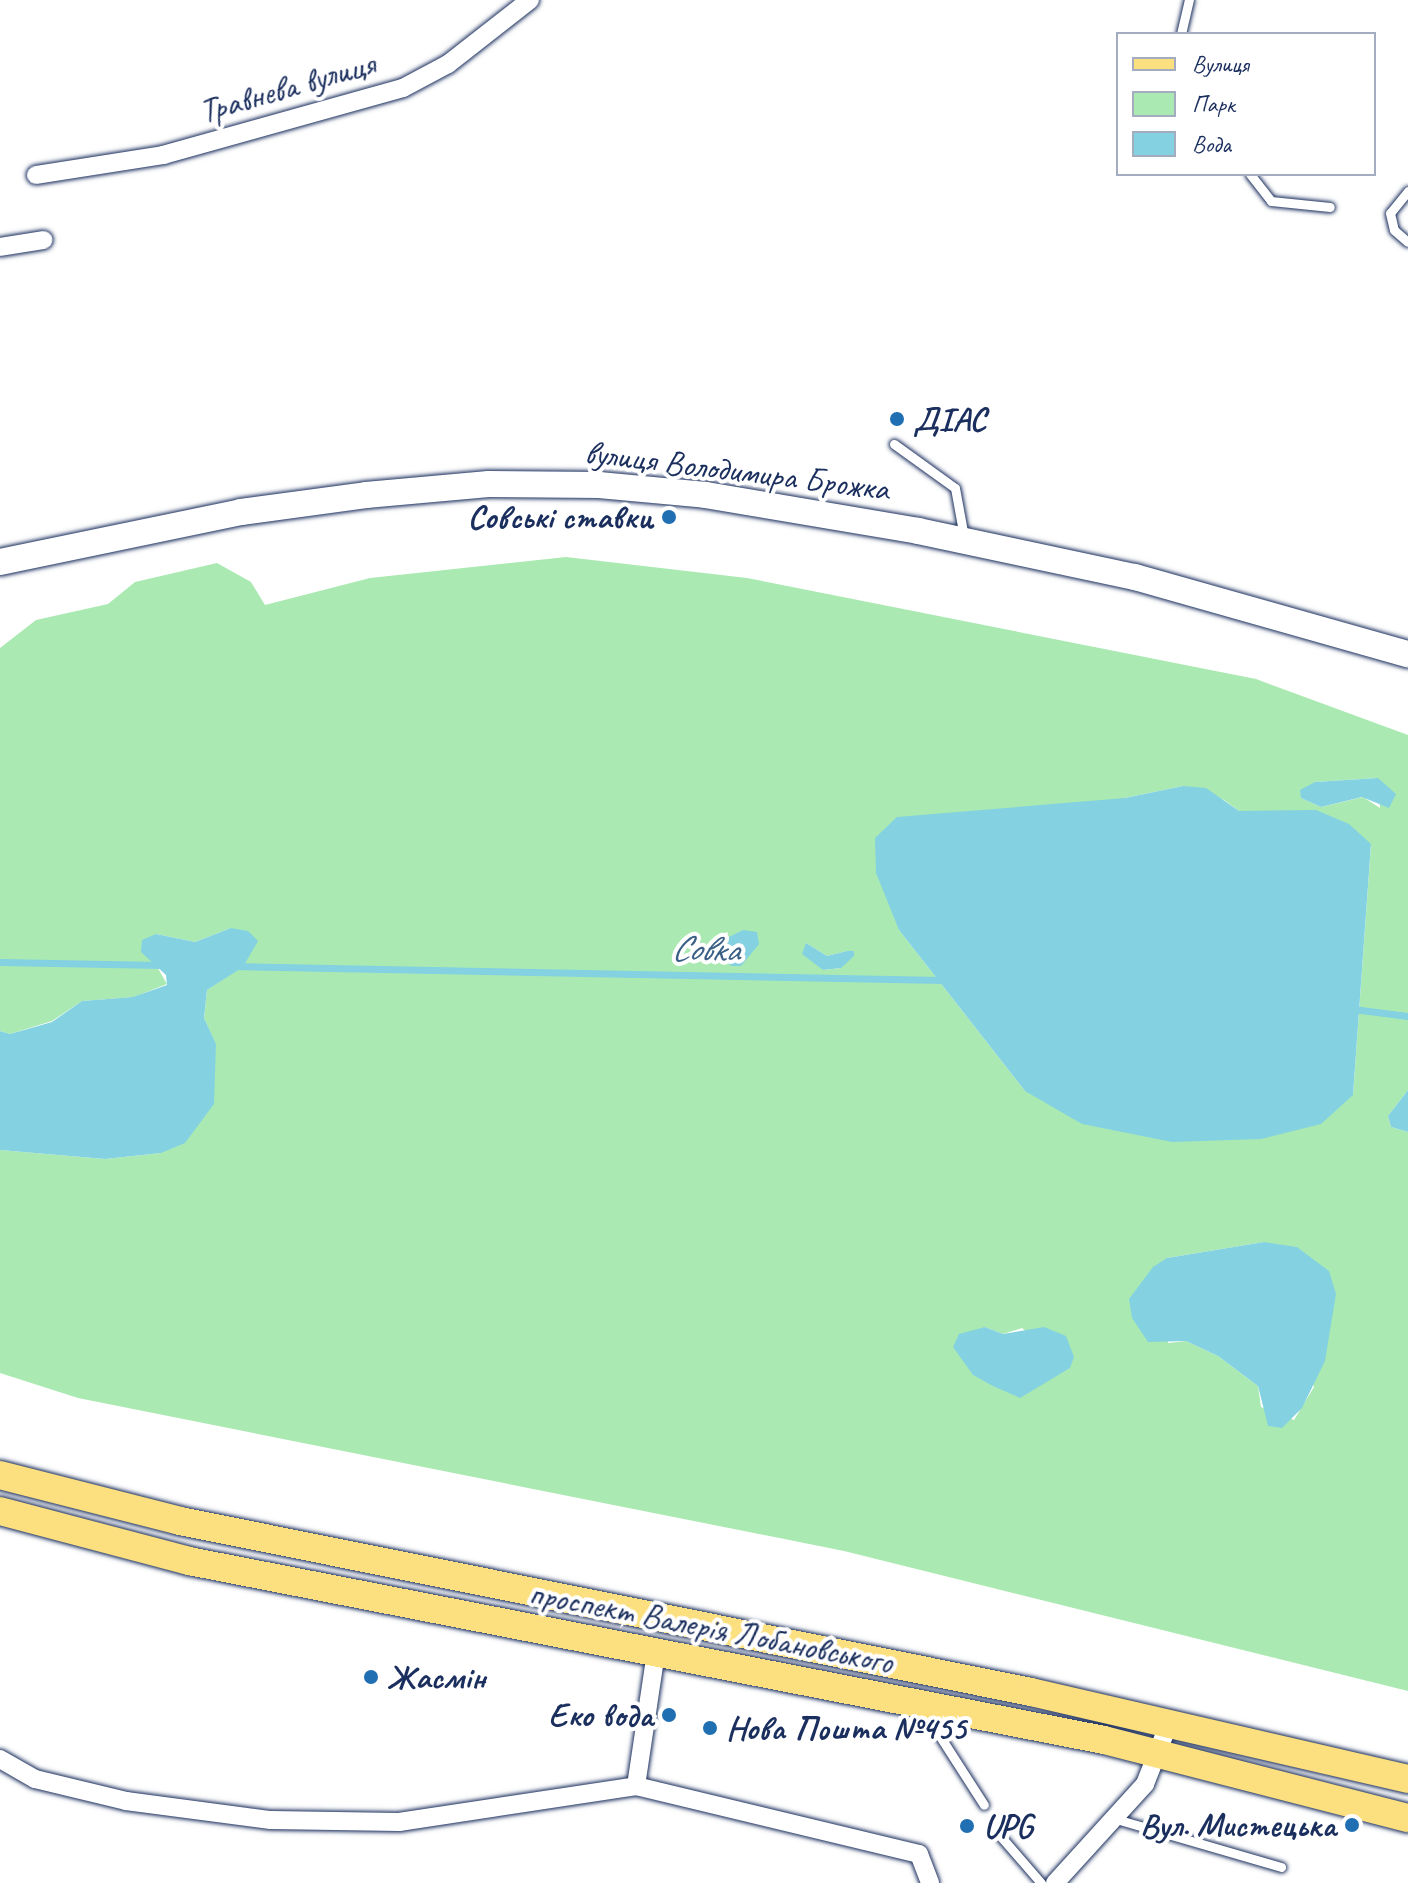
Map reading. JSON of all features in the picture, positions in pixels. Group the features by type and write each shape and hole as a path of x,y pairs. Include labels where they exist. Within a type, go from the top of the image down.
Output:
{"main road":[{"name":"вулиця Володимира Брожка","path":"0,562 241,512 489,484 599,485 706,495 965,541 1149,581 1408,654"},
{"name":"проспект Валерія Лобановського","path":"0,1475 180,1521 1169,1723 1408,1779"},
{"name":"проспект Валерія Лобановського","path":"0,1511 189,1561 1160,1754 1408,1818"}],"street":[{"name":"Травнева вулиця","path":"36,175 163,155 403,88 448,64 530,0"},
{"path":"0,247 43,240"},
{"path":"636,1786 656,1652"},
{"path":"1055,1883 1145,1784 1160,1754 1169,1723"},
{"path":"0,1759 35,1779 126,1801 271,1820 399,1822 636,1786 919,1854 930,1883"}],"lane":[{"path":"1181,32 1189,0"},
{"path":"1252,176 1271,201 1330,207"},
{"path":"1408,191 1390,213 1394,230 1408,242"},
{"path":"894,444 955,488 965,541"},
{"path":"918,1704 984,1805"},
{"path":"1116,1819 1281,1867"},
{"path":"996,1831 1041,1883"}],"green space":[{"path":"566,557 747,578 1256,679 1408,735 1408,1090 1388,1116 1391,1127 1408,1132 1408,1691 844,1551 78,1398 0,1373 0,1150 105,1159 161,1153 216,1045 204,1018 207,990 243,966 231,928 195,942 156,934 156,965 167,984 134,997 82,1001 52,1021 10,1034 0,1031 0,648 36,620 108,604 135,582 217,563 251,582 265,605 370,578","holes":["1378,778 1380,808 1363,797 1321,807 1301,798 1315,782","1183,786 1224,800 1239,811 1371,845 1353,1095 1025,1091 899,930 1125,798","729,937 748,956 741,965 725,962","806,943 827,956 847,951 841,968 823,970","1264,1242 1314,1387 1294,1420 1261,1407 1258,1386 1218,1356 1186,1341 1168,1343 1167,1258","985,1327 1003,1334 1022,1328 1070,1368 1042,1381 973,1375 966,1359"]}],"water":[{"path":"1378,778 1396,794 1389,808 1362,797 1321,807 1301,798 1300,790 1315,782"},
{"path":"1183,786 1206,788 1239,811 1316,810 1349,824 1371,844 1353,1095 1321,1124 1261,1139 1172,1142 1082,1124 1025,1091 899,930 876,873 875,838 897,817 1125,798"},
{"path":"231,928 248,931 258,941 243,967 207,990 204,1018 216,1044 214,1104 185,1143 161,1153 105,1159 0,1150 0,1031 10,1034 52,1022 82,1001 133,997 167,985 166,975 141,952 142,940 156,934 195,942"},
{"path":"743,930 757,932 759,944 741,966 732,966 725,962 729,937"},
{"path":"806,943 827,956 854,951 854,956 841,968 823,970 802,954"},
{"path":"1408,1090 1408,1132 1391,1127 1388,1116"},
{"path":"1264,1242 1297,1247 1329,1271 1336,1294 1325,1361 1302,1408 1282,1428 1268,1426 1258,1386 1218,1356 1186,1341 1148,1342 1132,1318 1129,1299 1153,1267 1167,1258"},
{"path":"985,1327 1003,1334 1044,1327 1066,1336 1074,1357 1070,1368 1020,1398 993,1386 973,1375 953,1347 959,1334"}],"waterway":[{"name":"Совка","path":"0,962 162,965"},
{"name":"Совка","path":"234,966 942,980"},
{"name":"Совка","path":"1353,1009 1408,1016"}],"place":[{"name":"ДІАС","path":"897,419"},
{"name":"Совські ставки","path":"669,517"},
{"name":"Жасмін","path":"371,1677"},
{"name":"Еко вода","path":"669,1715"},
{"name":"Нова Пошта №455","path":"710,1728"},
{"name":"Вул. Мистецька","path":"1352,1825"},
{"name":"UPG","path":"967,1826"}]}
